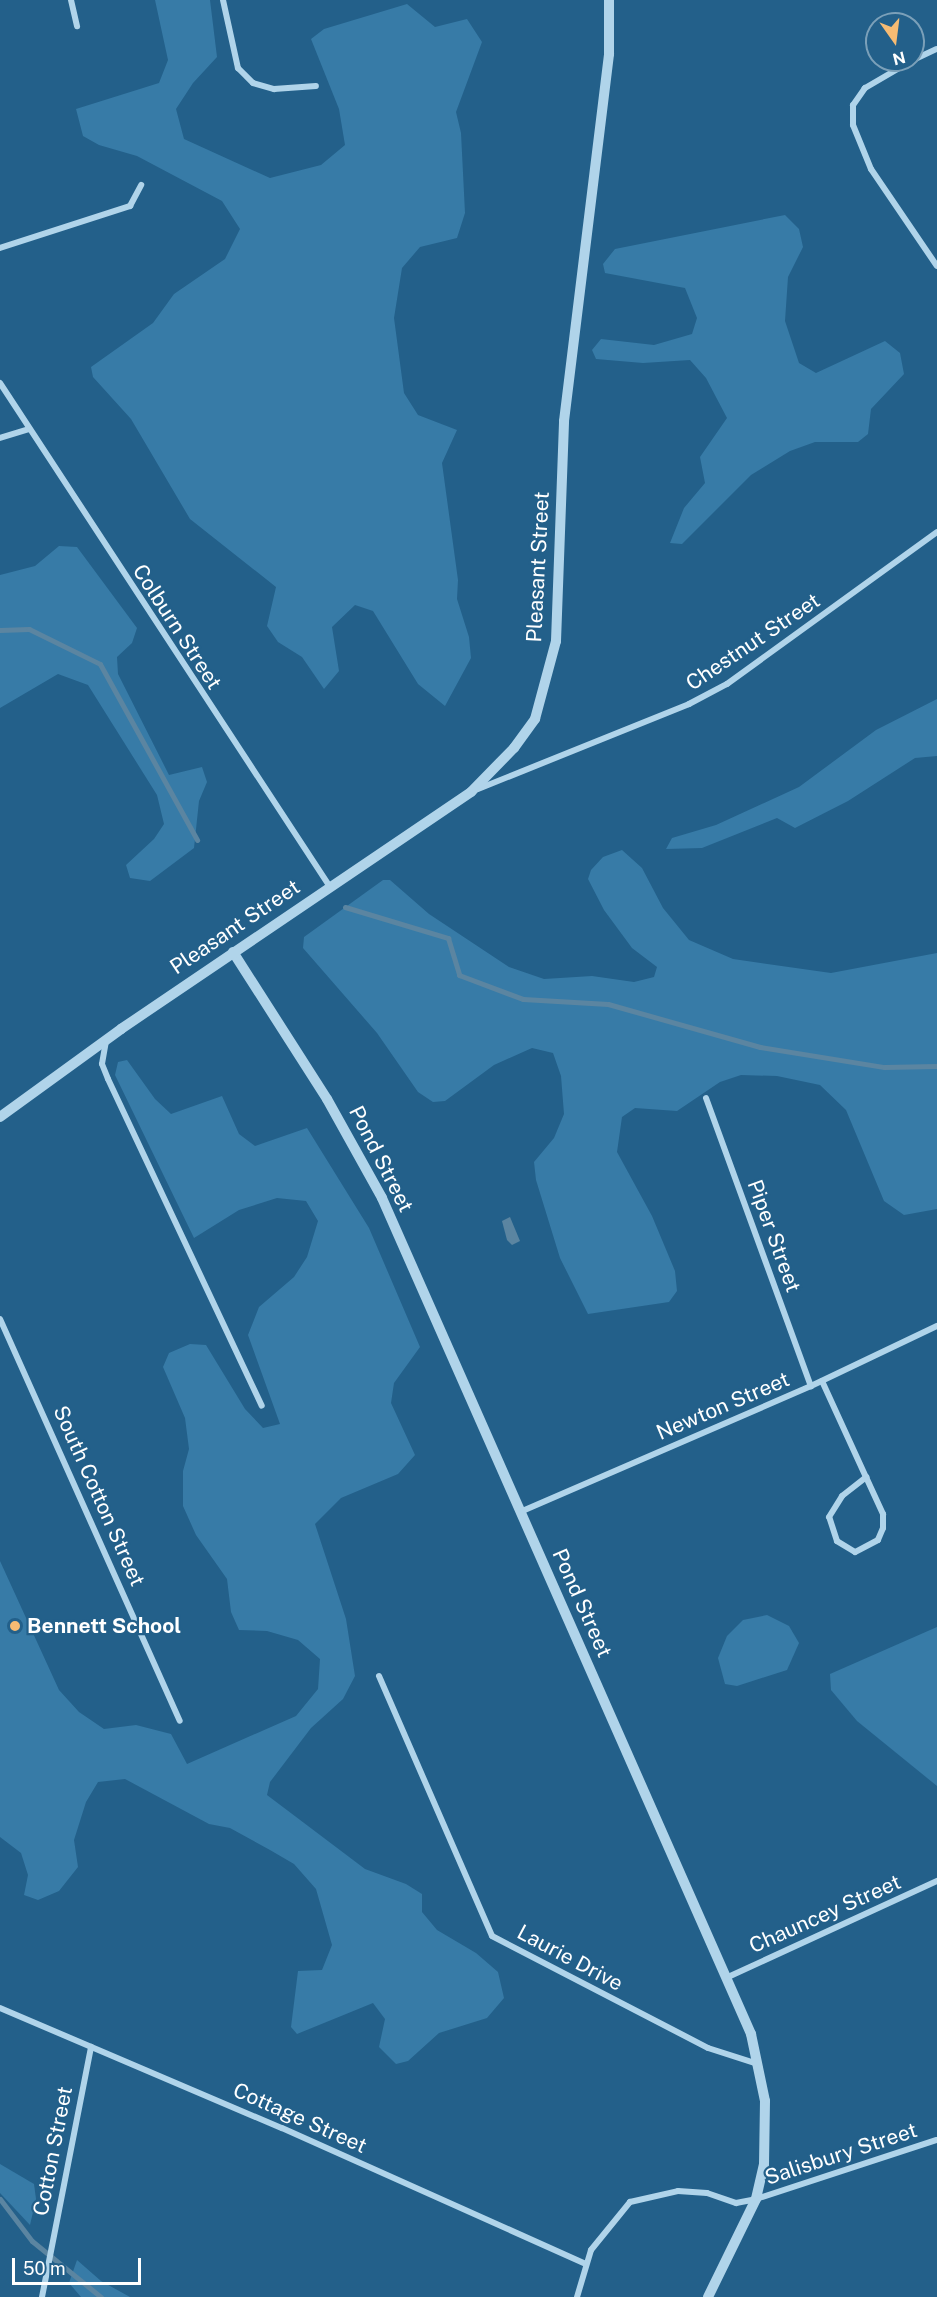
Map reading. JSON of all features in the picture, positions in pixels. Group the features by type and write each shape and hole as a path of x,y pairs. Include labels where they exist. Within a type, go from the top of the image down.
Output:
{"street":[{"path":"71,0 76,26"},
{"path":"223,0 237,68 253,83 274,89 316,86"},
{"name":"Pleasant Street","path":"0,1117 233,952 471,792 514,748 535,719 556,641 564,421 609,54 609,0"},
{"path":"889,72 865,88 853,107 858,144 897,209 937,266"},
{"path":"0,248 130,206 141,185"},
{"name":"Colburn Street","path":"0,383 330,887"},
{"path":"0,438 29,429"},
{"name":"Chestnut Street","path":"471,792 597,744 727,684 937,532"},
{"name":"Pond Street","path":"233,952 327,1099 375,1185 728,1977 751,2034 765,2100 764,2164 756,2199 708,2297"},
{"path":"106,1040 102,1064 108,1079 262,1406"},
{"name":"Piper Street","path":"706,1098 811,1386"},
{"name":"South Cotton Street","path":"0,1319 180,1721"},
{"name":"Newton Street","path":"520,1512 811,1386 937,1326"},
{"path":"822,1381 866,1476 883,1514 883,1528 878,1540 855,1552 837,1541 829,1517 842,1496 866,1476"},
{"name":"Laurie Drive","path":"379,1676 492,1936 708,2048 758,2064"},
{"name":"Chauncey Street","path":"728,1977 937,1881"},
{"name":"Cottage Street","path":"0,2008 584,2263"},
{"name":"Cotton Street","path":"42,2297 91,2047"},
{"name":"Salisbury Street","path":"584,2263 617,2214 630,2202 646,2196 678,2191 707,2193 736,2203 756,2199 937,2140"},
{"path":"577,2297 584,2263"}],"shaded area":[{"path":"155,0 210,0 217,57 193,83 176,109 184,139 270,178 321,165 345,145 339,109 311,39 324,29 407,4 435,27 467,19 482,42 456,112 461,133 465,213 457,238 420,247 402,268 394,318 404,393 418,415 457,430 442,463 458,580 457,599 469,637 471,658 445,706 418,684 373,611 355,605 332,627 339,671 324,689 302,657 278,642 267,626 276,587 190,519 131,419 93,377 91,367 153,323 174,294 225,259 240,229 222,201 137,156 99,145 83,136 76,109 159,83 168,60"},
{"path":"785,215 799,229 803,247 788,277 785,321 799,363 816,373 885,341 900,353 904,374 871,409 868,434 858,442 815,442 790,451 751,475 682,544 670,543 684,508 705,483 700,457 727,418 706,378 690,360 643,363 596,359 592,350 601,339 654,345 692,334 697,318 685,288 605,273 603,264 615,249"},
{"path":"59,546 77,547 137,628 132,643 117,657 118,674 169,775 202,767 207,782 199,801 194,848 150,881 130,878 126,865 154,839 164,824 157,795 88,685 58,674 0,708 0,575 35,566"},
{"path":"937,699 937,756 915,758 848,801 795,828 777,818 702,848 666,849 672,838 716,825 799,787 876,730"},
{"path":"622,850 642,868 663,908 689,940 733,959 831,973 937,953 937,1209 904,1215 884,1201 846,1110 820,1085 777,1076 741,1075 720,1082 677,1111 635,1108 622,1117 617,1152 652,1216 675,1271 677,1291 669,1302 588,1314 560,1258 536,1180 534,1162 554,1138 564,1114 561,1076 553,1053 532,1048 494,1065 445,1101 433,1102 418,1092 377,1033 303,948 304,937 383,880 390,880 429,914 509,967 544,979 592,976 634,982 654,977 657,967 632,948 604,910 588,879 591,870 603,857"},
{"path":"127,1060 155,1099 171,1114 222,1096 239,1134 255,1146 307,1128 369,1228 420,1347 394,1383 391,1403 415,1455 398,1474 341,1498 315,1524 346,1619 355,1676 343,1699 311,1728 270,1782 267,1795 365,1869 406,1884 422,1894 422,1912 437,1930 476,1953 498,1972 504,1998 487,2018 439,2033 408,2061 396,2064 379,2047 385,2019 373,2003 297,2034 291,2027 298,1971 322,1970 332,1945 316,1889 294,1864 230,1828 209,1824 125,1779 98,1782 86,1802 74,1840 78,1867 59,1891 38,1900 24,1895 28,1875 21,1853 0,1837 0,1561 59,1690 79,1712 104,1729 136,1725 171,1734 187,1764 296,1716 318,1689 320,1659 298,1640 267,1631 239,1630 231,1612 227,1579 196,1535 183,1506 183,1471 189,1449 185,1418 163,1367 169,1353 190,1344 206,1345 245,1409 263,1428 280,1424 248,1335 259,1307 294,1277 307,1257 318,1221 306,1201 277,1198 239,1210 194,1238 115,1075 118,1062"},
{"path":"510,1217 520,1241 512,1245 507,1240 502,1221"},
{"path":"767,1615 789,1626 799,1643 787,1670 737,1686 725,1684 718,1658 727,1636 743,1620"},
{"path":"937,1627 937,1786 857,1721 831,1690 830,1674"},
{"path":"0,2164 34,2184 36,2199 30,2225 0,2193"},
{"path":"77,2260 101,2281 130,2297 81,2297 69,2283"}],"waterway":[{"path":"0,630 29,629 100,664 197,840"},
{"path":"345,907 448,938 459,975 523,999 608,1004 760,1047 884,1067 937,1066"},
{"path":"0,2199 32,2241 101,2297"}],"place":[{"name":"Bennett School","path":"15,1626"}]}
